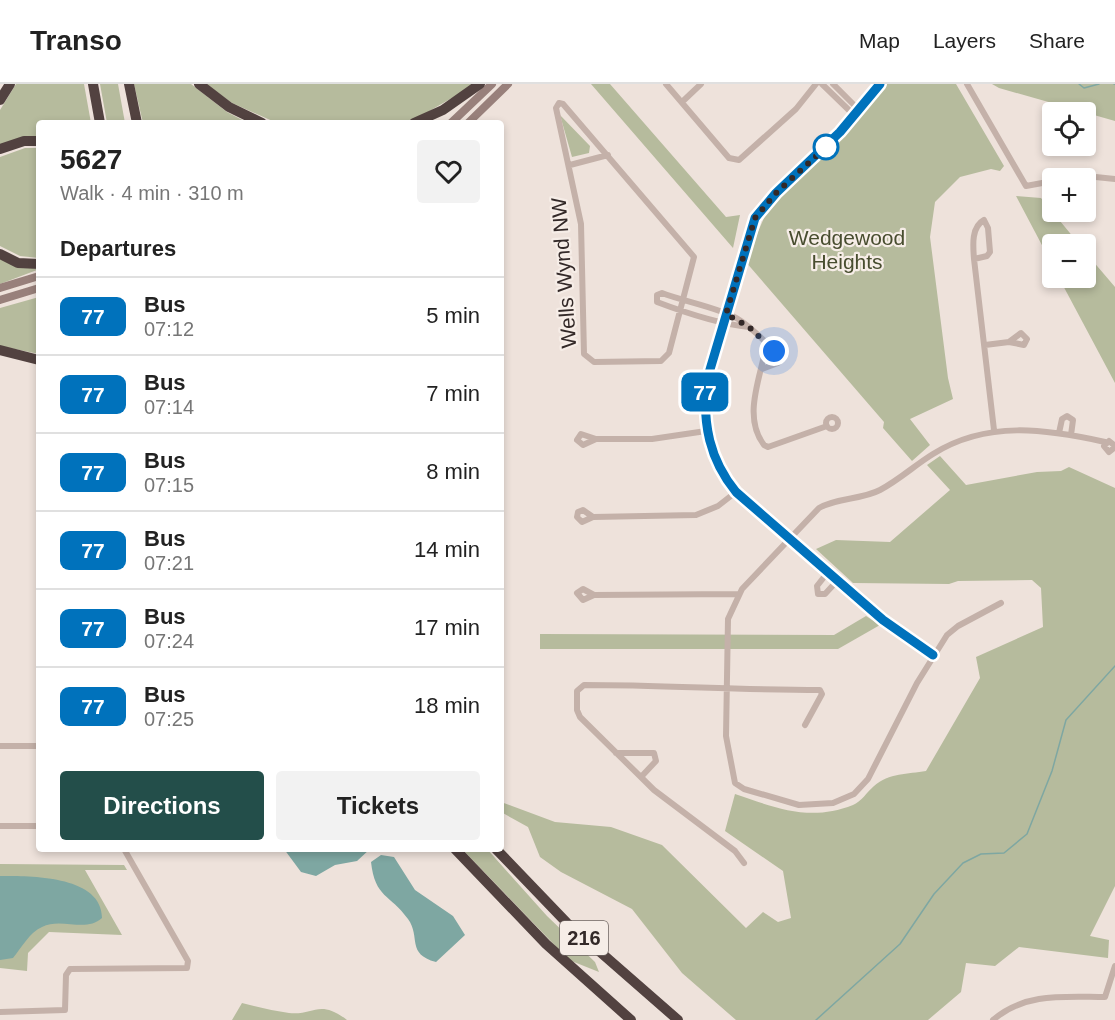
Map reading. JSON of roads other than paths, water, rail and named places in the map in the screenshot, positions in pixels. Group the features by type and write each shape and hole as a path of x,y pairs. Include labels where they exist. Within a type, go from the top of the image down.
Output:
{"highway":[{"path":"0,100 10,84"},
{"path":"93,84 99,120"},
{"path":"123,84 129,120"},
{"path":"129,84 136,120"},
{"path":"199,84 229,107 256,120"},
{"path":"421,120 443,110 480,84"},
{"path":"0,149 24,141 36,141"},
{"path":"0,254 18,263 36,264"},
{"path":"0,350 36,359"},
{"name":"216","path":"457,852 546,944 631,1020"},
{"name":"216","path":"499,852 567,923 678,1020"}],"main road":[{"path":"454,120 492,84"},
{"path":"471,120 508,84"},
{"path":"0,288 36,277"},
{"path":"0,300 36,289"}],"street":[{"path":"666,84 729,158 739,160 796,109 816,84"},
{"path":"682,102 700,84"},
{"path":"822,84 856,112"},
{"path":"832,84 856,112"},
{"path":"880,84 827,146 761,210 749,234 706,383 706,431 720,470 736,492 883,620 933,655"},
{"path":"967,84 1026,186 1042,183"},
{"name":"Wells Wynd NW","path":"559,103 563,104 608,155 694,257 685,302 669,353 661,362 594,362 584,354 581,224 570,165 556,108 559,103"},
{"path":"570,165 608,155"},
{"path":"1096,177 1115,179"},
{"path":"974,258 987,256 990,252 988,228 984,220 978,225 974,236 974,258 994,430"},
{"path":"749,327 723,323 681,311 657,302 657,295 662,293 726,314 749,327 766,346 780,356 780,361 762,369"},
{"path":"985,345 1010,342"},
{"path":"766,346 753,400 755,421 764,445 774,446 827,426"},
{"path":"1059,433 1062,419 1067,416 1073,420 1071,435"},
{"path":"1001,603 955,628 933,655 868,779 849,797 833,803 799,805 744,789 735,783 726,735 727,623 738,594 819,508 830,502 878,491 934,453 973,435 994,430 1034,430 1071,435 1105,442 1104,447 1107,452 1115,446"},
{"path":"596,439 652,440 706,431"},
{"path":"593,516 696,515 718,506 736,492"},
{"path":"828,572 817,586 818,594 825,594 837,581"},
{"path":"594,595 738,594"},
{"path":"744,863 735,851 641,777 577,713 576,694 579,687 663,685 726,690 820,690 822,694 805,725"},
{"path":"0,746 36,746"},
{"path":"616,753 654,753 656,761 641,777"},
{"path":"0,826 36,826"},
{"path":"0,1012 65,1010 66,975 70,969 183,969 189,965 126,852"},
{"path":"993,1020 1002,1012 1026,1000 1049,997 1105,997 1115,966"},
{"path":"14,1012 14,1020"}],"water":[{"path":"286,852 367,852 357,861 335,865 316,876 301,872"},
{"path":"381,855 394,857 415,890 453,916 465,935 436,962 427,959 417,950 414,932 408,919 384,895 376,883 371,862"},
{"path":"0,876 45,878 77,886 90,893 99,904 102,918 96,922 81,925 49,924 29,937 13,958 0,960"}],"waterway":[{"path":"1079,84 1084,88 1099,84"},
{"path":"816,1020 900,944 934,894 963,863 981,854 1004,853 1027,834 1052,771 1066,720 1115,666"}],"park label":[{"name":"Wedgewood Heights","path":"847,250"}]}
